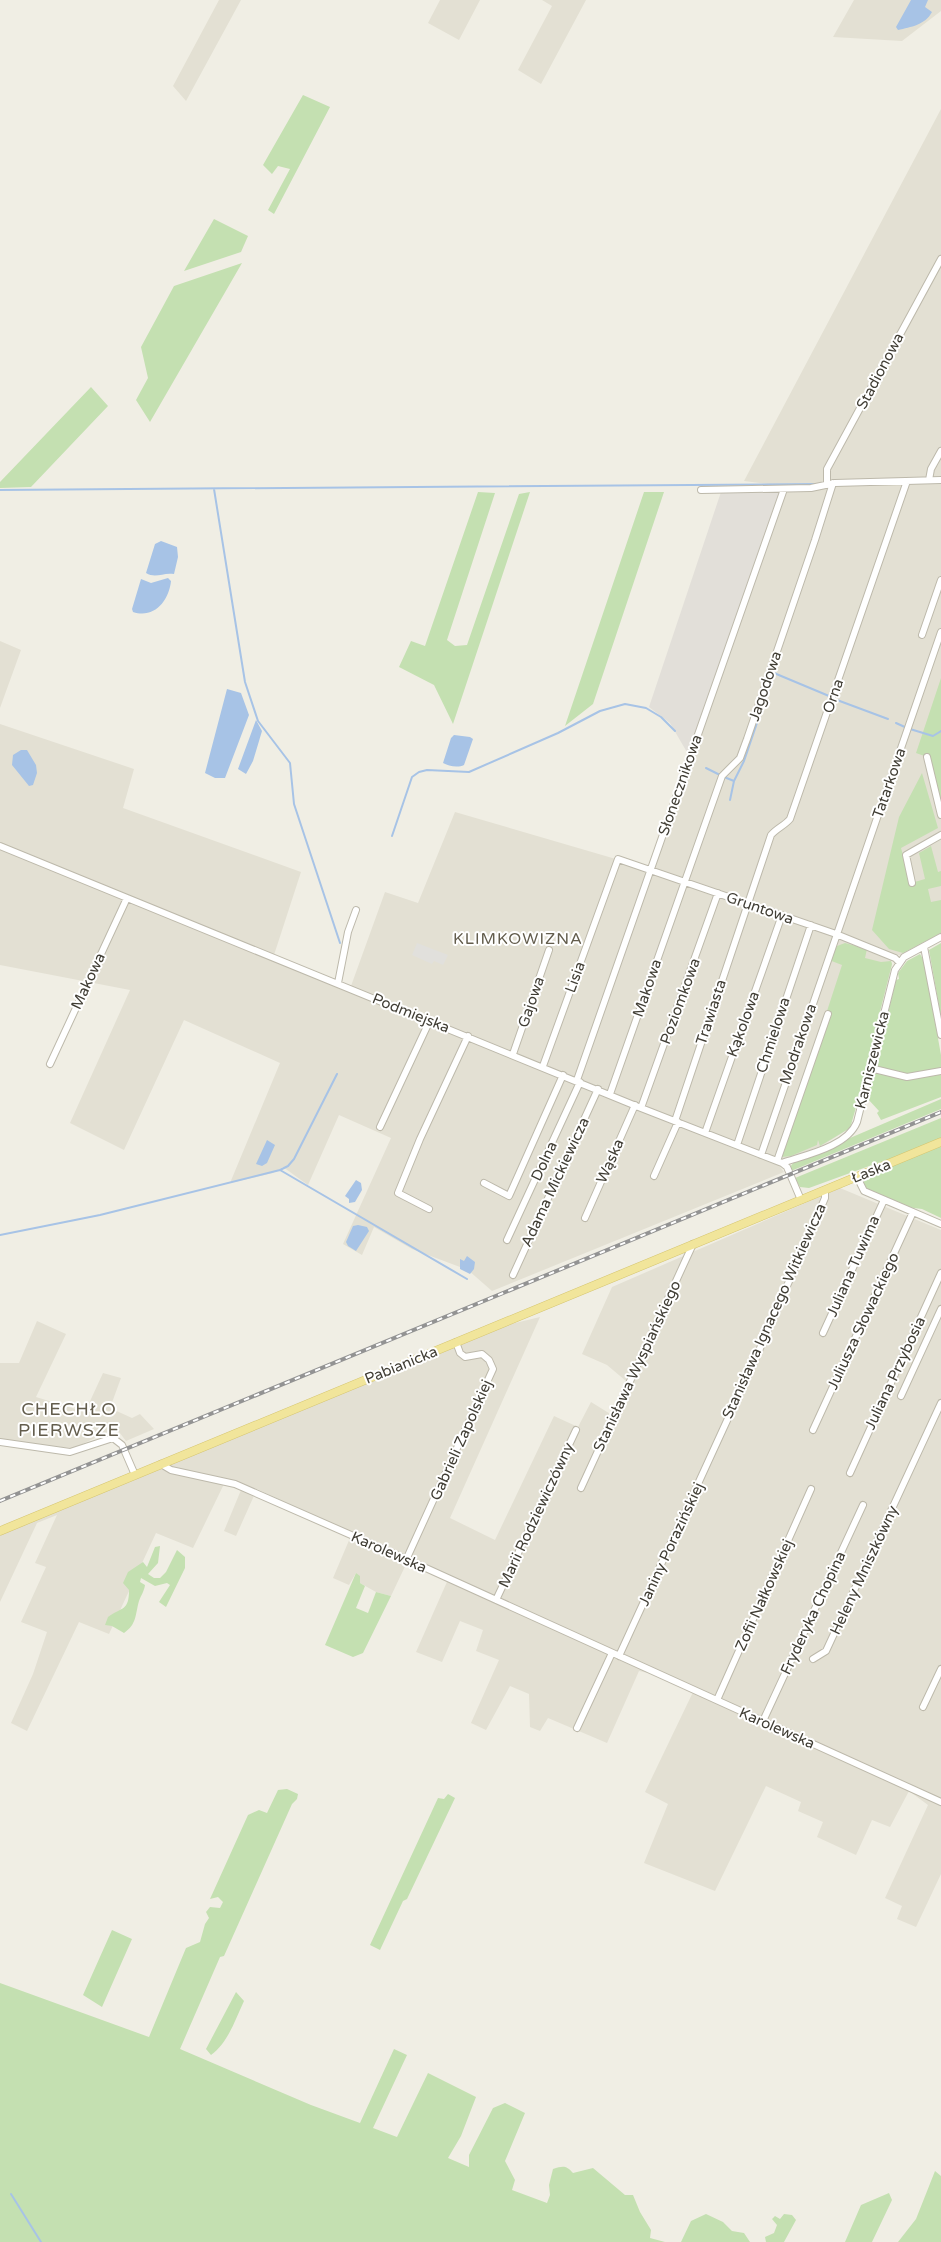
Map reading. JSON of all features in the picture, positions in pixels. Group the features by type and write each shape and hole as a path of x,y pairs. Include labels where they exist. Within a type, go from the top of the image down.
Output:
{"main road":[{"name":"Łaska","path":"801,1200 941,1142"},
{"name":"Pabianicka","path":"0,1531 801,1200"}],"street":[{"name":"Stadionowa","path":"830,484 827,469 941,259"},
{"path":"929,480 931,469 941,450"},
{"path":"701,490 816,488 830,484 941,480"},
{"name":"Orna","path":"748,903 771,835 790,819 907,481"},
{"name":"Jagodowa","path":"684,882 722,776 740,758 745,745 815,540 830,484"},
{"name":"Słonecznikowa","path":"579,1081 784,489"},
{"path":"922,635 941,580"},
{"name":"Tatarkowa","path":"836,934 941,632"},
{"path":"927,757 941,815"},
{"path":"912,883 906,855 941,835"},
{"name":"Podmiejska","path":"0,846 677,1122 780,1162"},
{"name":"Gruntowa","path":"618,859 836,934 895,958 900,962"},
{"name":"Lisia","path":"543,1066 618,859"},
{"name":"Makowa","path":"610,1094 684,882"},
{"name":"Poziomkowa","path":"638,1106 718,893"},
{"name":"Makowa","path":"50,1064 127,898"},
{"name":"Trawiasta","path":"654,1176 677,1122 748,903"},
{"path":"338,983 348,932 356,910"},
{"name":"Kąkolowa","path":"705,1133 782,915"},
{"name":"Chmielowa","path":"737,1145 811,925"},
{"name":"Modrakowa","path":"761,1155 836,934"},
{"path":"900,962 941,937"},
{"path":"924,947 941,1035"},
{"name":"Gajowa","path":"513,1054 549,950"},
{"name":"Karniszewicka","path":"780,1162 823,1150 853,1129 857,1122 894,973 900,962"},
{"path":"801,1200 787,1167 780,1162 828,1014"},
{"path":"380,1127 430,1020"},
{"path":"429,1209 398,1193 420,1139 468,1036"},
{"path":"870,1068 907,1077 941,1071"},
{"path":"484,1183 509,1196 563,1075"},
{"name":"Dolna","path":"507,1240 579,1081"},
{"name":"Adama Mickiewicza","path":"513,1275 598,1089"},
{"name":"Wąska","path":"585,1218 638,1106"},
{"path":"857,1177 864,1191 941,1224"},
{"name":"Stanisława Ignacego Witkiewicza","path":"721,1431 758,1353 824,1198 825,1190"},
{"name":"Juliana Tuwima","path":"823,1333 884,1200"},
{"name":"Juliusza Słowackiego","path":"813,1430 913,1212"},
{"name":"Stanisława Wyspiańskiego","path":"581,1488 693,1244"},
{"name":"Juliana Przybosia","path":"850,1473 941,1273"},
{"path":"901,1396 941,1309"},
{"name":"Gabrieli Zapolskiej","path":"406,1560 493,1369 490,1360 482,1354 465,1357 460,1354 456,1342"},
{"name":"Heleny Mniszkówny","path":"813,1659 826,1651 941,1403"},
{"name":"Marii Rodziewiczówny","path":"496,1600 576,1430"},
{"name":"Janiny Porazińskiej","path":"615,1655 721,1431"},
{"path":"0,1442 70,1452 114,1438 122,1445 136,1475"},
{"name":"Karolewska","path":"161,1464 171,1470 235,1484 941,1802"},
{"name":"Zofii Nałkowskiej","path":"717,1700 810,1489"},
{"name":"Fryderyka Chopina","path":"762,1721 864,1505"},
{"path":"578,1728 615,1655"},
{"path":"923,1707 941,1669"}],"shaded area":[{"path":"219,0 241,0 186,101 173,86"},
{"path":"440,0 480,0 459,40 428,23"},
{"path":"542,0 586,0 541,84 518,70 552,6"},
{"path":"854,0 941,0 941,11 902,41 833,37"},
{"path":"941,109 941,935 902,956 889,952 892,964 850,1128 825,1144 777,1163 784,1172 492,1291 468,1270 412,1249 374,1227 362,1255 343,1244 391,1138 339,1115 308,1185 283,1167 273,1173 230,1183 280,1063 184,1020 124,1150 70,1123 130,990 0,965 0,724 134,769 123,808 301,872 274,955 351,986 385,892 418,903 455,812 650,869 786,486 744,481"},
{"path":"781,491 688,754 670,723 649,707 721,492"},
{"path":"0,641 21,650 0,708"},
{"path":"417,943 448,955 443,965 434,961 432,964 412,955"},
{"path":"840,1188 941,1230 941,1874 916,1927 897,1919 902,1906 885,1898 928,1805 909,1791 890,1827 872,1820 856,1855 817,1837 823,1822 798,1811 801,1802 766,1786 715,1891 644,1863 668,1804 645,1792 694,1690 665,1677 639,1671 607,1743 548,1718 540,1731 530,1727 529,1694 510,1686 486,1730 471,1723 499,1660 476,1651 483,1630 460,1621 442,1662 416,1652 450,1575 409,1558 391,1596 376,1592 360,1583 356,1573 349,1585 333,1578 350,1538 306,1512 257,1489 236,1536 224,1531 241,1490 224,1484 193,1548 156,1533 109,1634 79,1622 27,1731 11,1723 33,1674 47,1632 21,1622 46,1567 35,1563 57,1515 37,1523 0,1602 0,1531 79,1502 507,1325 540,1317 450,1518 495,1540 554,1416 578,1427 591,1402 612,1415 626,1381 607,1365 582,1354 612,1287"},
{"path":"37,1321 66,1334 36,1397 85,1412 103,1373 121,1378 110,1408 132,1418 140,1414 154,1429 126,1441 116,1428 74,1448 0,1442 0,1363 19,1363"}],"green space":[{"path":"303,95 330,107 274,214 268,210 290,169 278,166 272,174 263,165"},
{"path":"214,219 248,236 241,252 184,271"},
{"path":"242,263 150,422 136,400 148,378 141,347 174,286"},
{"path":"91,387 108,406 31,487 0,488 0,482"},
{"path":"478,492 495,493 447,640 455,646 467,645 519,494 530,492 453,724 434,685 399,667 411,641 425,646"},
{"path":"644,492 664,492 593,704 565,726"},
{"path":"941,678 941,801 930,758 916,753"},
{"path":"922,773 938,828 901,848 911,883 925,879 919,853 931,846 938,872 941,871 941,886 928,889 931,902 941,900 941,933 903,953 889,949 872,930 899,817"},
{"path":"845,943 867,949 865,958 881,962 891,961 892,964 850,1128 820,1146 818,1140 817,1145 791,1156 782,1157 831,1013 827,1011 842,965 829,960 837,946"},
{"path":"941,943 941,1017 929,950"},
{"path":"920,954 924,961 941,1055 941,1068 905,1074 875,1067 896,980 899,979 898,973 907,961"},
{"path":"874,1072 906,1080 941,1074 941,1097 881,1120 877,1113 879,1111 867,1098"},
{"path":"941,1099 941,1109 791,1171 790,1167 794,1162"},
{"path":"941,1118 941,1138 873,1167 872,1165 809,1188 800,1187 795,1178"},
{"path":"941,1145 941,1218 922,1209 906,1207 867,1190 863,1183 867,1176"},
{"path":"160,1546 158,1563 148,1574 154,1578 160,1578 166,1572 177,1550 185,1557 185,1568 166,1607 159,1602 170,1585 167,1583 155,1586 141,1578 140,1582 145,1587 139,1601 135,1619 128,1630 124,1633 112,1626 105,1625 108,1617 124,1608 128,1602 129,1590 123,1583 128,1572 143,1562 147,1567 155,1547"},
{"path":"356,1573 360,1576 360,1583 365,1586 356,1608 368,1613 376,1592 391,1596 363,1653 353,1657 325,1645"},
{"path":"287,1789 298,1794 297,1799 292,1804 224,1956 220,1957 180,2049 311,2105 360,2123 394,2049 407,2055 373,2128 397,2137 428,2073 476,2097 461,2136 448,2158 469,2167 469,2155 493,2108 505,2103 525,2113 505,2161 515,2180 512,2190 547,2203 550,2195 549,2185 553,2169 564,2167 573,2173 593,2168 625,2195 633,2195 640,2212 651,2230 650,2238 665,2242 0,2242 0,1983 149,2037 186,1948 200,1942 205,1924 209,1918 206,1912 210,1907 220,1908 223,1902 218,1897 210,1899 248,1815 259,1810 267,1813 278,1790"},
{"path":"448,1794 455,1798 407,1899 403,1901 380,1950 370,1945 438,1798 444,1799"},
{"path":"112,1930 132,1939 102,2007 83,1995"},
{"path":"236,1992 244,2001 227,2038 211,2055 206,2049"},
{"path":"935,2171 941,2176 941,2242 898,2242 916,2219"},
{"path":"889,2193 892,2200 872,2242 845,2242 861,2205"},
{"path":"706,2214 723,2222 732,2231 744,2233 750,2242 681,2242 691,2221"},
{"path":"784,2214 792,2215 796,2220 784,2242 766,2242 765,2237 774,2233 777,2225 772,2219 775,2216 780,2219"}],"water":[{"path":"911,0 928,0 925,7 932,12 922,23 898,30 896,27"},
{"path":"161,541 177,547 178,557 174,574 150,575 146,573 155,544"},
{"path":"168,578 171,581 170,588 159,607 148,613 133,612 132,609 141,579 151,583"},
{"path":"227,689 241,693 249,715 225,778 215,778 205,773"},
{"path":"256,720 262,731 253,761 246,774 238,769"},
{"path":"454,735 473,739 462,766 443,763 451,738"},
{"path":"21,750 27,750 36,765 37,773 33,785 29,786 12,765 13,755"},
{"path":"267,1140 275,1145 267,1163 262,1166 256,1164"},
{"path":"356,1180 361,1183 362,1190 355,1202 349,1203 349,1199 345,1196"},
{"path":"353,1226 367,1227 369,1231 356,1251 348,1246 346,1242"},
{"path":"467,1256 475,1262 474,1269 470,1274 460,1269 460,1259 464,1261"}],"waterway":[{"path":"0,490 815,484"},
{"path":"214,489 245,682 258,721 290,763 294,804 340,943"},
{"path":"734,781 744,761 774,673 829,696"},
{"path":"837,700 888,719"},
{"path":"392,836 412,777 419,772 427,770 469,772 558,733 600,711 625,704 646,708 661,717 675,731"},
{"path":"896,723 907,728"},
{"path":"910,729 933,736 941,731"},
{"path":"706,768 720,775"},
{"path":"724,777 734,781 730,800"},
{"path":"280,1170 288,1166 294,1159 337,1074"},
{"path":"0,1235 100,1215 280,1170 467,1279"},
{"path":"11,2194 41,2242"}],"railway":[{"path":"0,1501 941,1112"}],"district":[{"name":"KLIMKOWIZNA","path":"518,939"},
{"name":"CHECHŁO PIERWSZE","path":"69,1419"}]}
